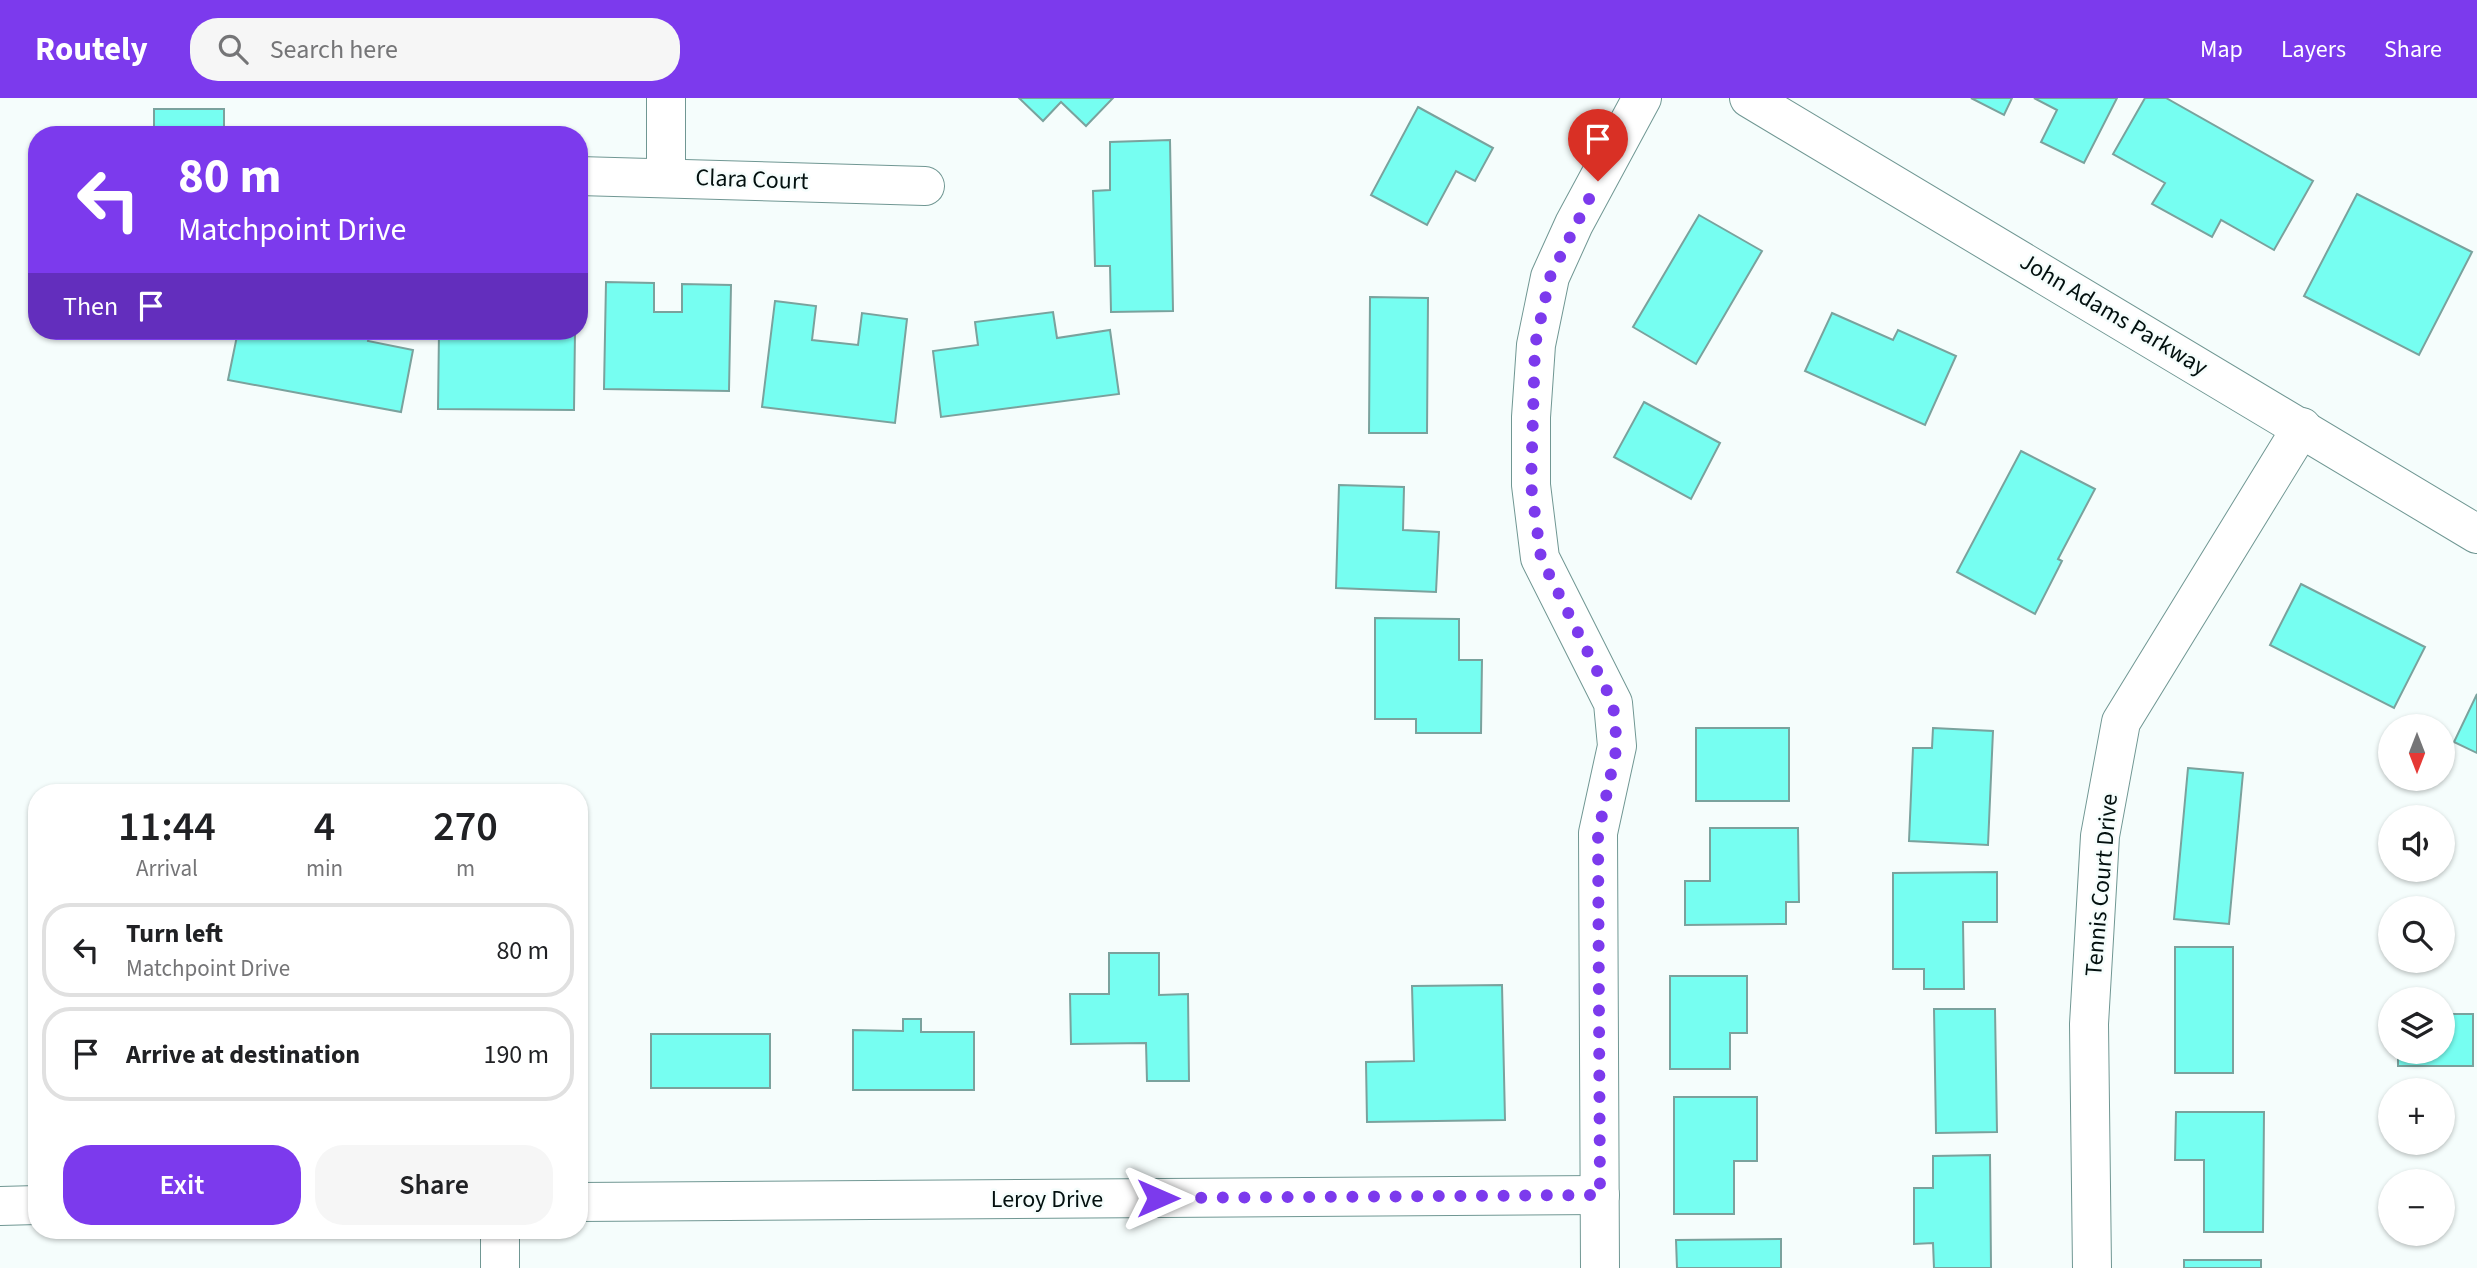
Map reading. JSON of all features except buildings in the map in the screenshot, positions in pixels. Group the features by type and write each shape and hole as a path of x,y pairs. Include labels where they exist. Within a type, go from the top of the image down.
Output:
{"street":[{"path":"666,98 666,176"},
{"path":"1600,1268 1598,834 1617,746 1613,703 1541,558 1531,485 1531,417 1535,345 1550,277 1642,98"},
{"name":"John Adams Parkway","path":"1749,98 2477,534"},
{"name":"Clara Court","path":"588,176 666,176 925,186"},
{"name":"Tennis Court Drive","path":"2092,1268 2091,997 2100,836 2121,722 2302,427"},
{"name":"Leroy Drive","path":"588,1202 1600,1195"},
{"path":"0,1206 28,1205"},
{"path":"500,1239 500,1268"}],"route":[{"path":"1158,1198 1600,1195 1601,898 1598,834 1617,746 1613,703 1541,558 1531,485 1535,345 1550,277 1574,224 1598,181"}]}
